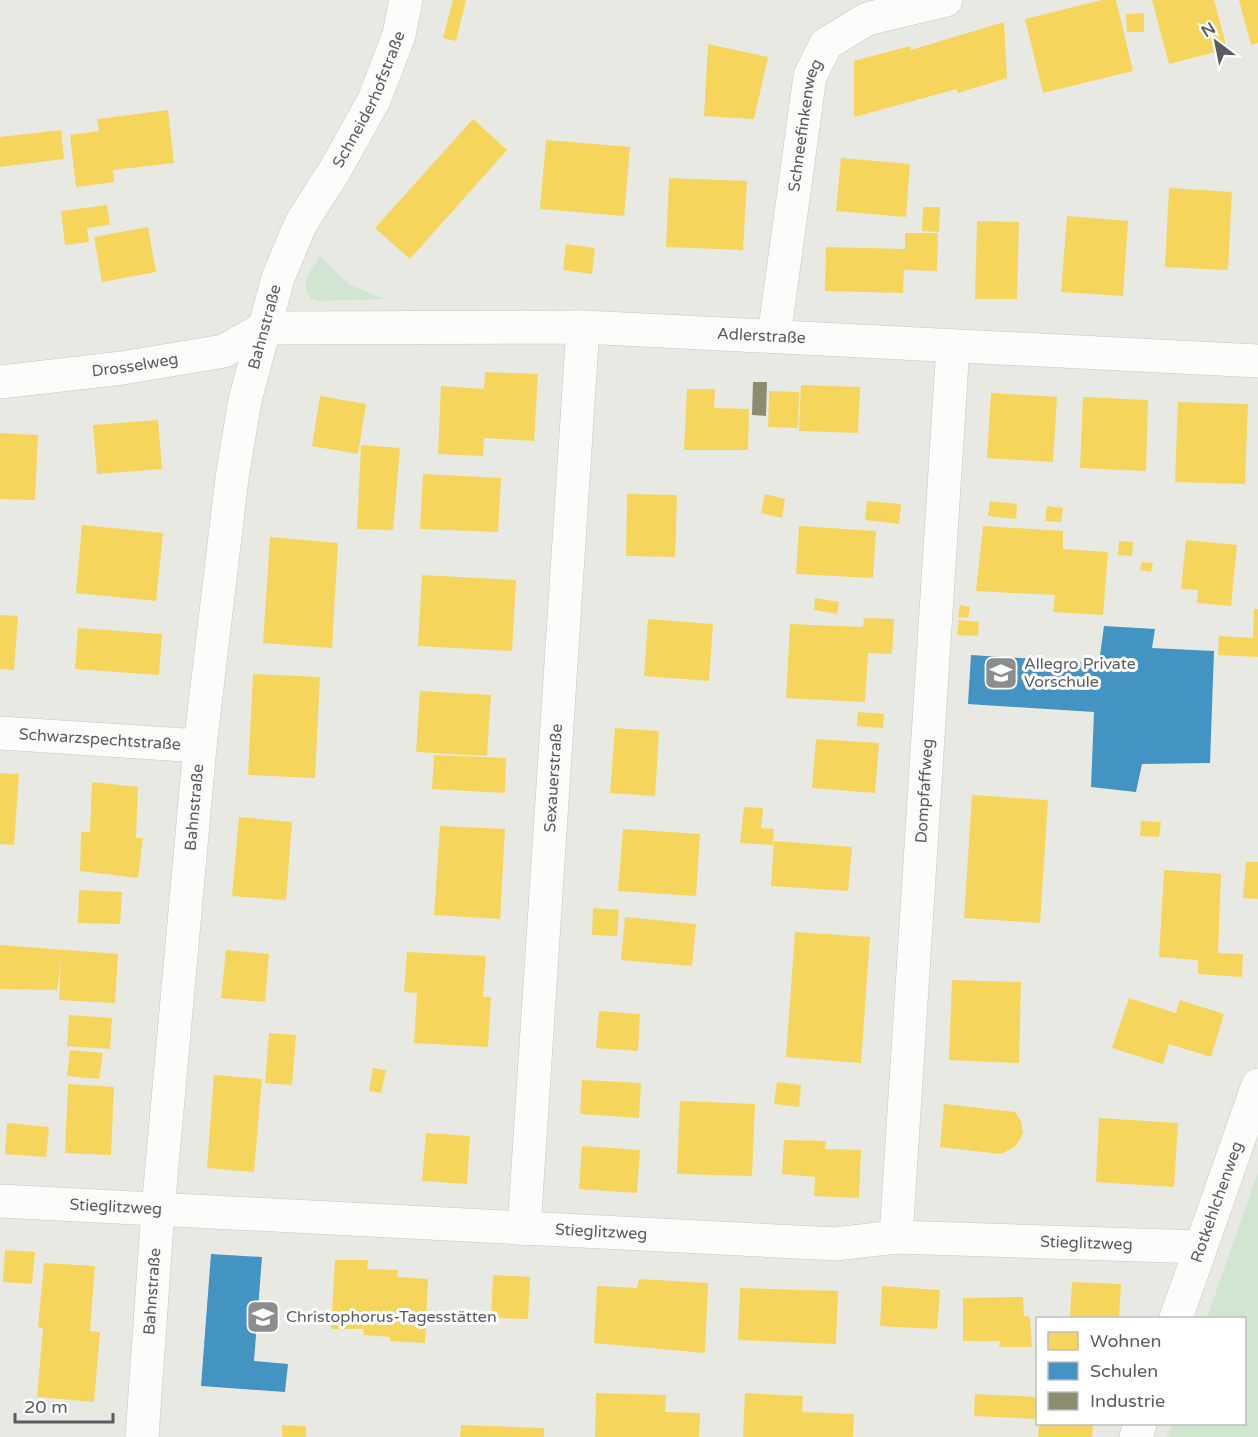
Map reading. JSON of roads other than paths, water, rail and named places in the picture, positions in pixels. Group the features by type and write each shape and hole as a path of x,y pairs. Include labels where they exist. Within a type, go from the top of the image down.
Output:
{"street":[{"name":"Schneiderhofstraße","path":"320,194 374,100 399,35 406,0"},
{"name":"Schneefinkenweg","path":"774,336 810,76 826,44 867,19 946,0"},
{"name":"Bahnstraße","path":"142,1437 158,1210 200,746 232,478 245,400 278,278 301,223 320,194"},
{"name":"Adlerstraße","path":"264,328 583,327 1258,361"},
{"name":"Sexauerstraße","path":"524,1229 583,327"},
{"name":"Drosselweg","path":"0,382 122,368 224,351 264,328"},
{"name":"Dompfaffweg","path":"896,1237 953,346"},
{"name":"Schwarzspechtstraße","path":"0,733 200,746"},
{"name":"Rotkehlchenweg","path":"1176,1317 1258,1085"},
{"name":"Stieglitzweg","path":"0,1201 835,1244 896,1237 1200,1247"}],"place":[{"name":"Allegro Private Vorschule","path":"1001,673"},
{"name":"Christophorus-Tagesstätten","path":"263,1317"}]}
